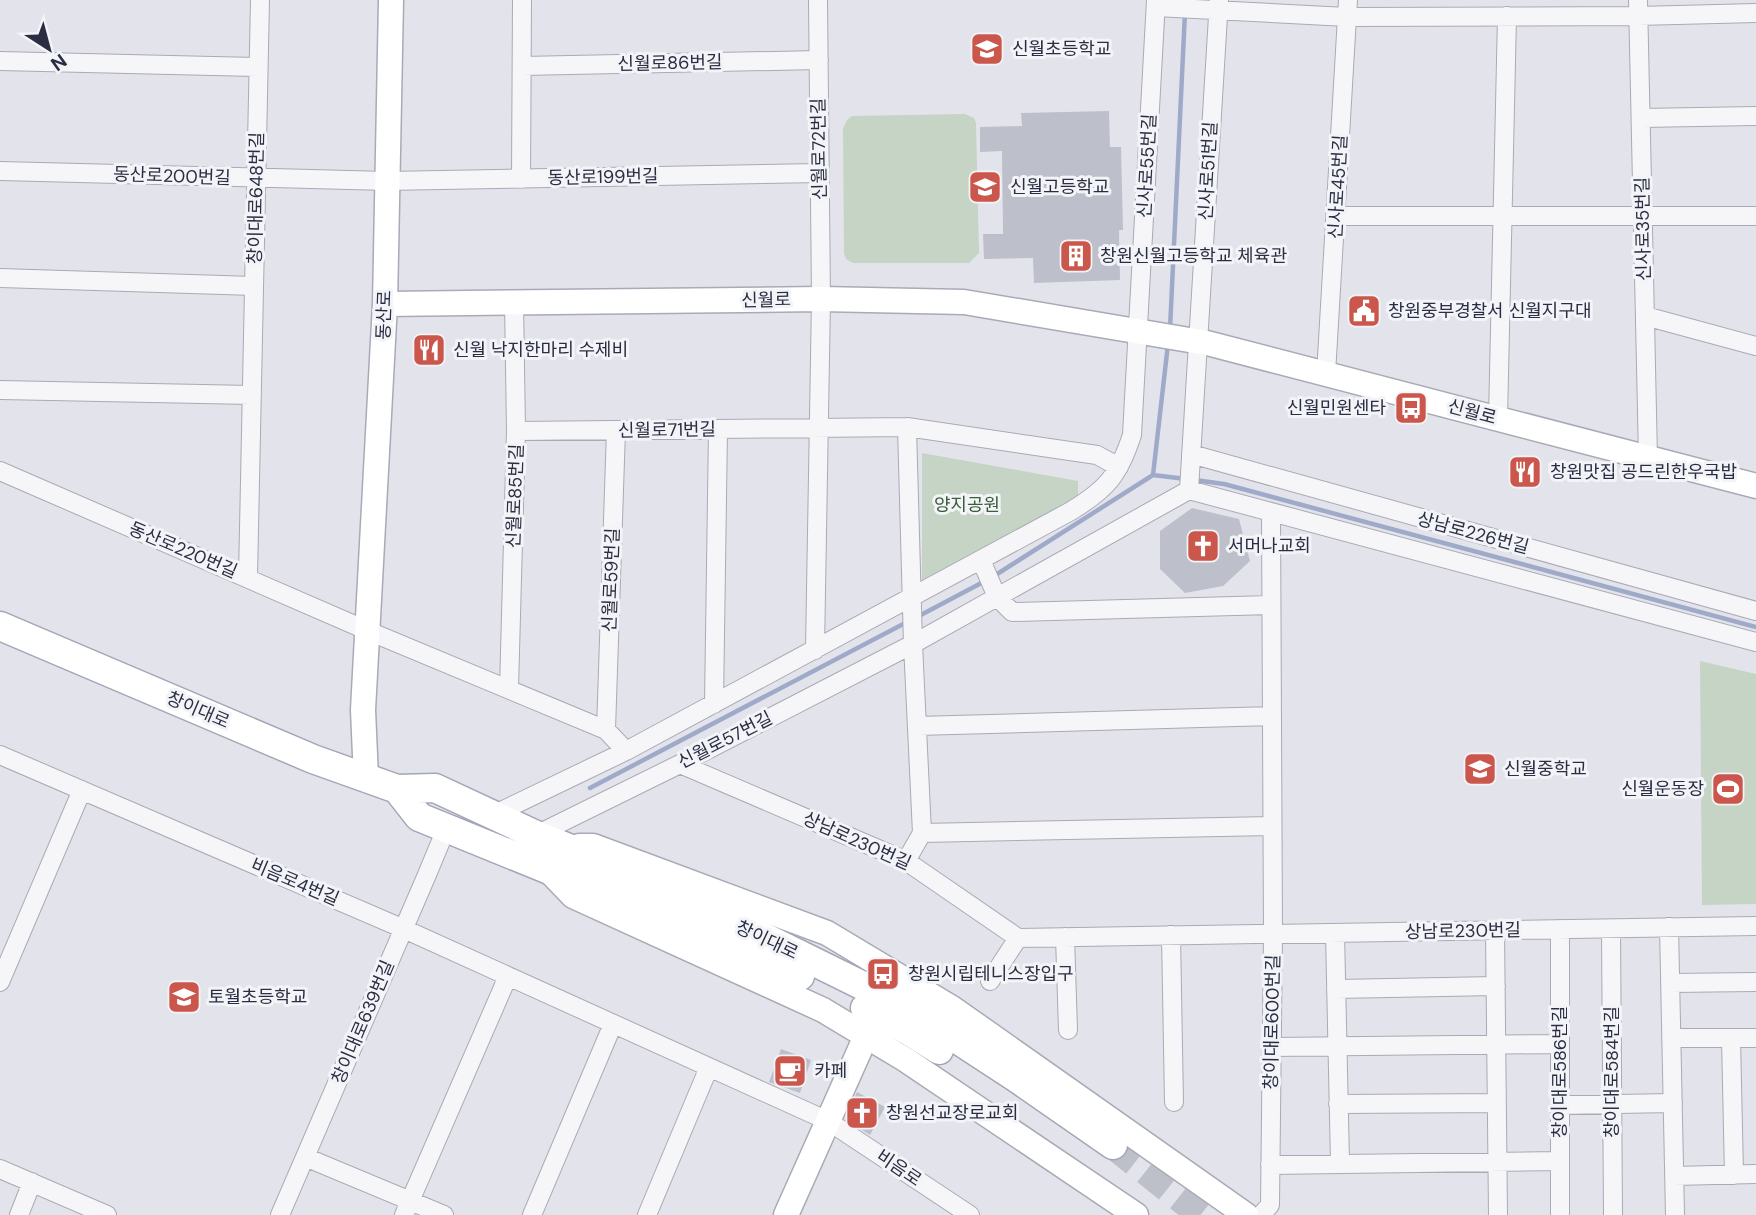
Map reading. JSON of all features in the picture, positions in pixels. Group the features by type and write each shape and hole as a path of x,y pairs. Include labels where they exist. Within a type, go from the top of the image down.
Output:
{"main road":[{"name":"창이대로","path":"0,626 313,759 397,789 435,788 760,935 914,1012 1015,1077 1107,1150 906,1030 831,990 751,953 419,817 397,789"}],"street":[{"name":"창이대로648번길","path":"248,578 260,0"},
{"name":"동산로","path":"366,778 363,710 385,304 391,0"},
{"path":"521,179 522,0"},
{"name":"신월로72번길","path":"818,0 821,299"},
{"path":"1158,5 1478,8 1507,16 1638,8 1756,13"},
{"name":"신사로55번길","path":"1141,332 1158,5"},
{"name":"신사로51번길","path":"1193,340 1215,7"},
{"name":"신사로45번길","path":"1326,374 1348,8"},
{"name":"신사로35번길","path":"1638,8 1648,458"},
{"path":"1497,419 1507,16"},
{"name":"신월로86번길","path":"522,66 818,60"},
{"path":"0,61 258,67"},
{"path":"1642,118 1756,116"},
{"name":"동산로200번길","path":"0,171 387,181"},
{"name":"동산로199번길","path":"387,181 820,173"},
{"path":"1336,216 1756,216"},
{"path":"0,278 254,286"},
{"path":"814,650 821,299"},
{"name":"신월로","path":"385,304 821,299 964,302 1193,340 1756,486"},
{"name":"신월로85번길","path":"509,689 516,431 513,302"},
{"path":"1645,316 1756,346"},
{"path":"493,815 626,751 814,650 912,602 1094,497 1112,480 1125,457 1132,435 1141,332"},
{"path":"1193,340 1189,490 1756,642"},
{"path":"0,390 252,395"},
{"path":"819,428 906,427 1097,455 1119,467"},
{"path":"906,427 922,833 906,861"},
{"name":"신월로71번길","path":"516,431 819,428"},
{"path":"714,704 719,429"},
{"name":"신월로59번길","path":"606,730 616,430"},
{"name":"상남로226번길","path":"1190,462 1756,611"},
{"name":"동산로220번길","path":"0,471 366,629"},
{"name":"신월로57번길","path":"536,835 680,764 1189,490"},
{"name":"창이대로600번길","path":"1261,1215 1270,1205 1273,934 1271,512"},
{"path":"982,563 995,593 1012,612 1271,605"},
{"path":"366,629 606,730 626,751"},
{"path":"917,726 1272,716"},
{"name":"비음로4번길","path":"0,755 404,929 828,1121"},
{"name":"상남로230번길","path":"680,764 906,861 1018,938 1756,926"},
{"path":"0,982 82,790"},
{"path":"922,833 1272,826"},
{"name":"창이대로639번길","path":"280,1215 446,829"},
{"path":"566,847 593,846 827,933 952,1008 1246,1215"},
{"path":"548,870 573,896 823,1010 906,1060 1136,1215"},
{"path":"1669,928 1675,1215"},
{"name":"창이대로586번길","path":"1560,929 1560,1215"},
{"name":"창이대로584번길","path":"1611,929 1613,1215"},
{"path":"1495,930 1498,1215"},
{"path":"1335,933 1340,1163"},
{"path":"1171,935 1174,1102"},
{"path":"1065,937 1068,1030"},
{"path":"990,981 1018,938"},
{"path":"407,1208 508,976"},
{"path":"1670,983 1756,982"},
{"path":"1336,989 1496,986"},
{"path":"532,1215 613,1024"},
{"path":"786,1215 866,1036"},
{"path":"1671,1038 1756,1038"},
{"path":"1731,1038 1734,1175"},
{"path":"1272,1046 1560,1044"},
{"path":"647,1215 709,1067"},
{"path":"1338,1104 1497,1103"},
{"path":"1560,1105 1673,1103"},
{"name":"비음로","path":"828,1121 970,1215"},
{"path":"305,1157 407,1208 444,1215"},
{"path":"1270,1165 1560,1161"},
{"path":"0,1169 107,1215"},
{"path":"1674,1176 1756,1174"},
{"path":"19,1215 32,1182"}],"green space":[{"path":"965,114 974,118 976,123 979,253 969,263 853,263 846,259 843,129 847,120 852,116"},
{"name":"양지공원","path":"922,453 1078,481 1078,497 922,580"},
{"name":"신월운동장","path":"1700,661 1756,674 1756,904 1702,905"}],"building":[{"path":"1109,111 1110,147 1121,147 1123,230 1119,230 1120,280 1034,283 1033,258 984,259 983,234 1003,234 1002,151 980,152 980,127 1022,126 1021,113"},
{"name":"서머나교회","path":"1192,508 1239,519 1250,561 1223,586 1185,593 1160,569 1160,531"},
{"name":"카페","path":"781,1049 811,1060 800,1093 769,1082"},
{"name":"창원선교장로교회","path":"857,1092 885,1107 870,1135 845,1119"}],"waterway":[{"path":"1170,329 1185,12"},
{"path":"994,576 1153,475 1168,344"},
{"path":"1153,475 1186,479"},
{"path":"1195,480 1224,484 1756,627"},
{"path":"917,617 987,580"},
{"path":"590,788 909,621"}],"tunnel":[{"path":"1113,1145 1201,1215"}],"place":[{"name":"신월초등학교","path":"987,49"},
{"name":"신월고등학교","path":"985,187"},
{"name":"창원신월고등학교 체육관","path":"1076,256"},
{"name":"창원중부경찰서 신월지구대","path":"1364,311"},
{"name":"신월 낙지한마리 수제비","path":"429,350"},
{"name":"신월민원센타","path":"1411,408"},
{"name":"창원맛집 공드린한우국밥","path":"1525,472"},
{"name":"서머나교회","path":"1203,546"},
{"name":"신월중학교","path":"1480,769"},
{"name":"신월운동장","path":"1728,789"},
{"name":"창원시립테니스장입구","path":"883,974"},
{"name":"토월초등학교","path":"184,997"},
{"name":"카페","path":"790,1071"},
{"name":"창원선교장로교회","path":"862,1113"}]}
